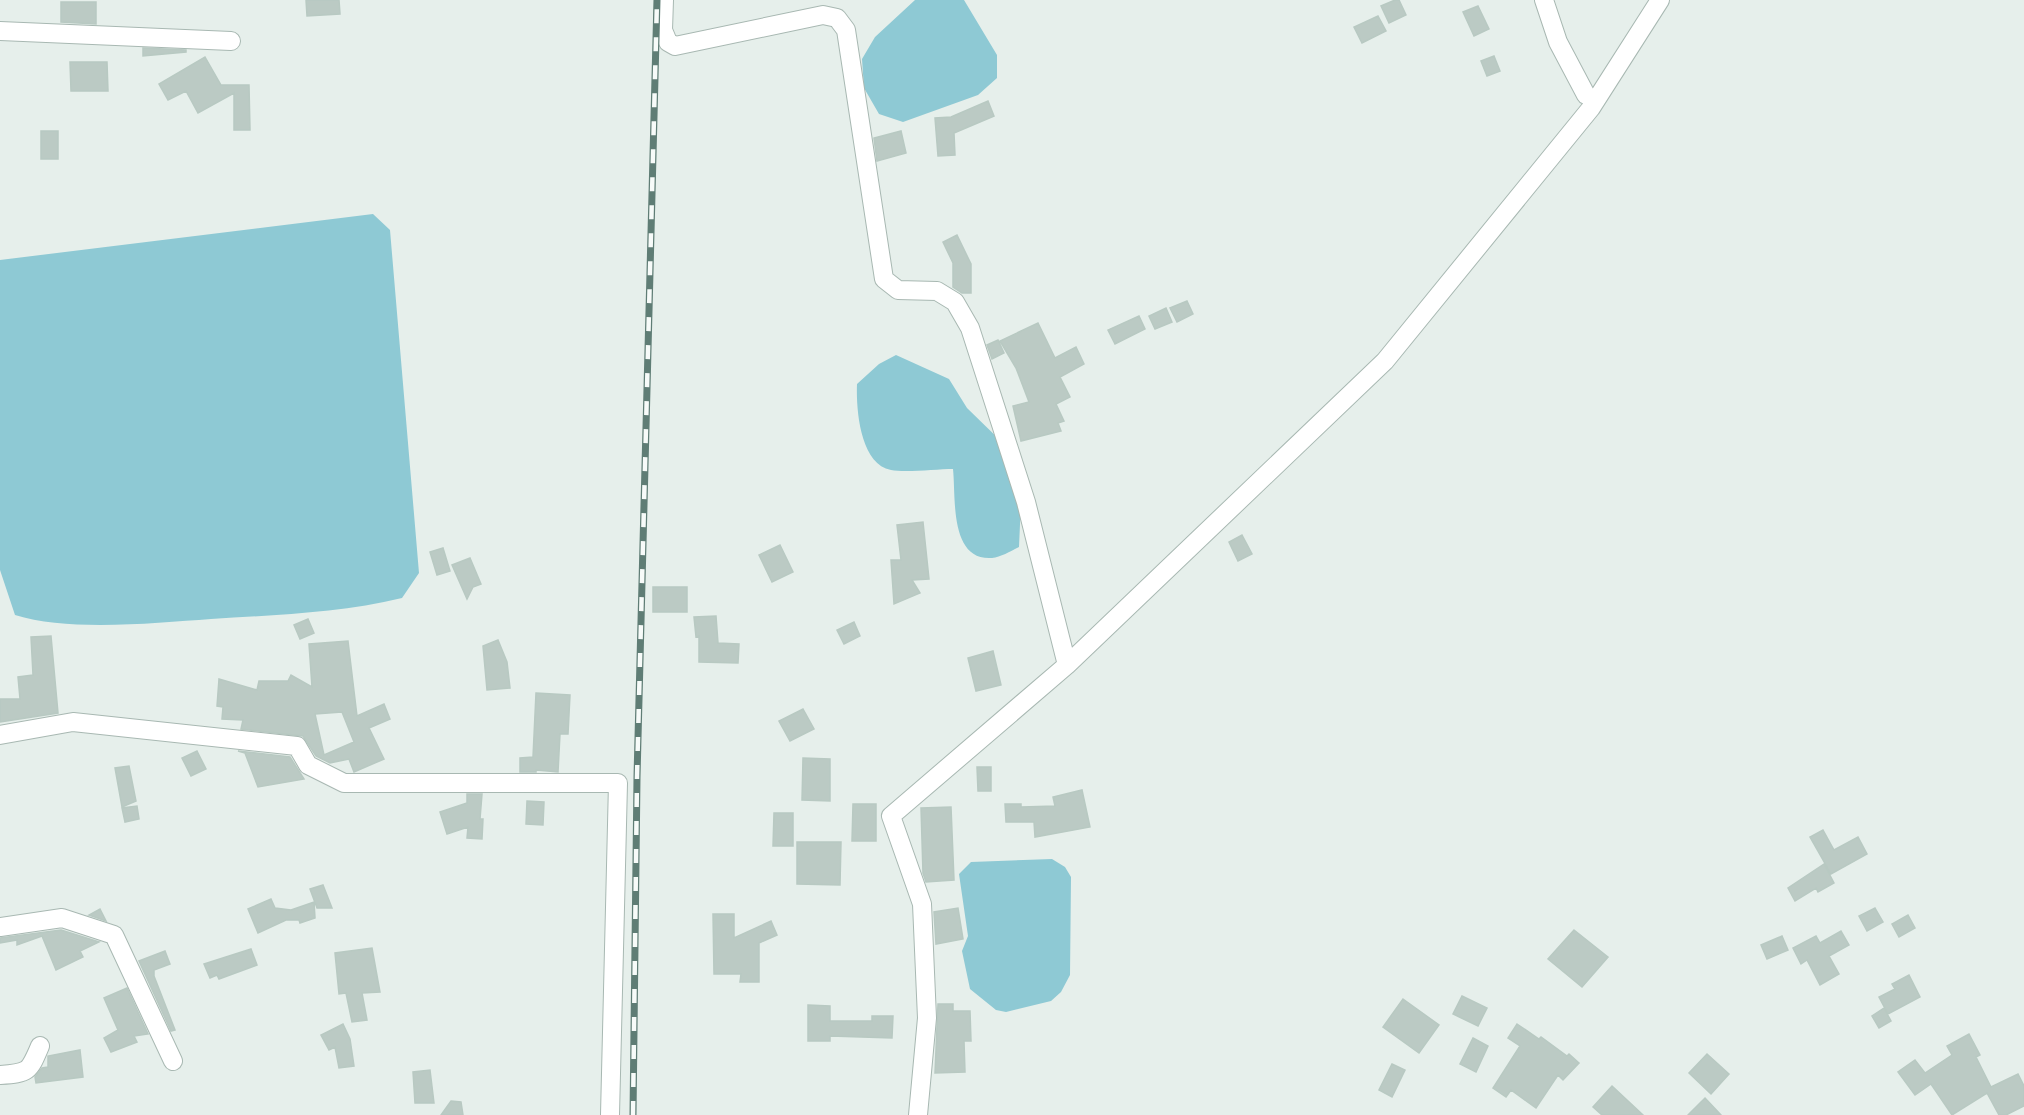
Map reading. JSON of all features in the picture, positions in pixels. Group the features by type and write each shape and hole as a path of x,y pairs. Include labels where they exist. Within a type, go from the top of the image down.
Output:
{"street":[{"path":"664,0 663,30 668,42 675,46 823,15 837,18 846,30 884,279 898,290 937,291 955,302 970,328 1026,502 1067,665"},
{"path":"1544,0 1557,42 1586,95"},
{"path":"918,1115 927,1018 922,904 891,816 1067,665 1385,361 1591,108 1660,0"},
{"path":"0,31 231,41"},
{"path":"0,735 73,722 297,746 308,765 344,783 618,783 610,1115"},
{"path":"0,927 63,918 114,935 173,1061"},
{"path":"0,1075 23,1074 30,1069 40,1046"}],"water":[{"path":"915,0 964,0 997,55 997,78 978,95 903,122 879,114 864,88 862,59 875,37"},
{"path":"373,214 390,230 419,573 402,598 307,613 138,624 86,625 36,620 15,615 0,570 0,260"},
{"path":"896,355 949,379 967,408 1007,447 1021,502 1019,547 992,558 978,556 968,549 962,539 955,510 953,469 897,471 881,466 872,458 866,447 859,421 857,384 879,364"},
{"path":"1052,859 1065,867 1071,877 1070,975 1061,992 1051,1001 1006,1012 996,1010 970,989 962,951 968,936 959,874 971,862"}],"building":[{"path":"306,0 339,0 340,14 307,16"},
{"path":"1399,0 1406,15 1389,23 1381,6"},
{"path":"61,2 96,2 96,24 61,22"},
{"path":"1478,6 1489,29 1474,36 1463,12"},
{"path":"1378,16 1386,31 1362,43 1354,27"},
{"path":"143,48 186,50 186,52 143,56"},
{"path":"1494,56 1500,71 1487,76 1481,61"},
{"path":"205,57 221,85 249,85 250,130 234,130 234,93 198,113 186,91 168,100 159,84"},
{"path":"70,62 107,62 108,91 71,91"},
{"path":"988,101 994,116 954,133 955,155 938,156 935,118 951,117"},
{"path":"41,131 58,131 58,159 41,159"},
{"path":"901,131 906,153 877,161 874,138"},
{"path":"957,235 971,264 971,293 962,293 953,287 953,263 943,242"},
{"path":"1187,301 1193,314 1177,322 1170,308"},
{"path":"1166,308 1172,322 1155,329 1149,316"},
{"path":"1139,316 1145,329 1115,344 1108,330"},
{"path":"1038,323 1055,358 1076,347 1084,364 1060,377 1070,397 1056,404 1064,421 1058,423 1061,431 1021,441 1013,406 1029,402 1016,368 1000,341"},
{"path":"998,340 1004,353 992,359 987,345"},
{"path":"923,522 929,579 912,580 920,593 894,604 891,560 901,560 897,525"},
{"path":"1242,535 1252,554 1238,561 1229,542"},
{"path":"780,545 793,572 772,582 759,555"},
{"path":"443,548 450,571 437,575 430,552"},
{"path":"470,558 481,584 473,587 467,599 452,565"},
{"path":"653,587 687,587 687,612 653,612"},
{"path":"716,616 718,643 739,644 738,663 699,662 699,636 696,637 694,617"},
{"path":"308,619 314,633 300,639 294,625"},
{"path":"854,622 860,636 844,644 837,630"},
{"path":"51,636 58,713 0,722 0,699 20,699 18,677 33,675 31,637"},
{"path":"498,640 507,662 510,688 487,690 483,646"},
{"path":"348,641 357,716 384,704 390,719 369,728 384,759 354,772 349,759 330,763 316,756 303,736 241,729 243,720 222,719 223,707 217,706 219,679 257,690 259,681 288,681 291,675 312,687 309,644","holes":["342,712 354,742 324,755 315,714"]},
{"path":"993,651 1001,685 976,691 968,658"},
{"path":"536,693 570,695 568,734 560,734 558,772 536,770 536,772 520,772 520,758 533,757"},
{"path":"803,709 814,729 790,741 779,721"},
{"path":"197,751 206,769 191,776 182,758"},
{"path":"238,751 290,757 304,779 258,787 245,753"},
{"path":"803,758 830,759 830,801 802,800"},
{"path":"129,766 136,801 122,807 115,768"},
{"path":"977,767 991,767 991,791 978,791"},
{"path":"1082,790 1090,827 1035,837 1034,822 1006,822 1005,804 1021,804 1021,807 1055,806 1053,797"},
{"path":"467,794 482,794 480,819 483,819 482,839 467,838 468,827 447,834 440,812 467,803"},
{"path":"527,801 544,802 543,825 526,824"},
{"path":"853,804 876,804 876,841 852,841"},
{"path":"137,806 139,819 125,822 122,808"},
{"path":"951,807 954,880 926,882 923,873 921,808"},
{"path":"774,813 793,813 793,846 773,846"},
{"path":"1823,830 1834,850 1858,837 1867,854 1831,874 1810,837"},
{"path":"797,842 841,842 840,885 797,884"},
{"path":"1824,864 1834,883 1818,892 1816,888 1795,901 1788,888"},
{"path":"323,885 332,908 317,908 310,889"},
{"path":"271,899 275,908 291,910 314,902 315,918 300,923 299,920 286,920 258,933 248,909"},
{"path":"958,908 963,939 936,944 934,912"},
{"path":"1875,908 1883,922 1867,931 1859,916"},
{"path":"100,909 106,921 89,915"},
{"path":"713,914 734,914 734,938 771,921 777,935 759,943 759,982 740,982 741,974 714,974"},
{"path":"1908,915 1915,928 1899,937 1892,924"},
{"path":"61,930 99,942 80,951 83,957 56,970 42,936 17,945 17,940 0,943 0,938"},
{"path":"1574,930 1608,957 1582,987 1548,959"},
{"path":"1841,931 1849,945 1829,956 1839,974 1820,985 1807,960 1801,964 1793,948 1816,936 1820,943"},
{"path":"1782,936 1788,950 1767,959 1761,945"},
{"path":"372,948 380,992 362,993 367,1020 352,1022 346,993 339,994 335,953"},
{"path":"251,949 257,965 219,979 217,975 210,978 204,964"},
{"path":"165,951 170,964 154,970 154,976 175,1030 171,1031 139,961"},
{"path":"1909,975 1920,997 1888,1014 1879,997 1895,989 1892,984"},
{"path":"127,988 148,1034 134,1036 137,1042 111,1052 104,1038 118,1030 104,998"},
{"path":"1462,996 1487,1008 1478,1026 1453,1014"},
{"path":"1403,999 1439,1025 1419,1053 1383,1027"},
{"path":"938,1004 953,1004 953,1011 970,1011 971,1041 964,1041 965,1072 935,1073"},
{"path":"808,1005 830,1006 830,1021 872,1021 872,1016 893,1016 892,1038 830,1036 830,1041 808,1041"},
{"path":"1884,1008 1891,1021 1879,1028 1872,1016"},
{"path":"343,1024 350,1039 354,1066 339,1068 335,1047 329,1050 321,1035"},
{"path":"1517,1024 1539,1039 1541,1037 1567,1056 1569,1054 1579,1063 1563,1080 1558,1075 1536,1108 1511,1090 1506,1097 1493,1088 1520,1046 1508,1038"},
{"path":"1969,1034 1980,1055 1976,1057 1991,1087 2018,1074 2024,1086 2024,1106 2006,1115 1999,1115 1987,1093 1952,1115 1931,1084 1915,1095 1898,1072 1915,1060 1925,1073 1952,1055 1947,1046"},
{"path":"1473,1038 1488,1046 1476,1072 1460,1064"},
{"path":"80,1050 83,1077 36,1083 35,1077 42,1068 48,1067 48,1056"},
{"path":"1707,1054 1729,1074 1711,1094 1689,1073"},
{"path":"1392,1064 1405,1070 1392,1097 1379,1090"},
{"path":"430,1070 434,1103 415,1103 413,1072"},
{"path":"1612,1086 1643,1115 1602,1115 1593,1107"},
{"path":"1705,1098 1721,1115 1688,1115"},
{"path":"451,1101 461,1102 463,1115 441,1115"}],"railway":[{"path":"633,1115 637,777 657,0"}]}
